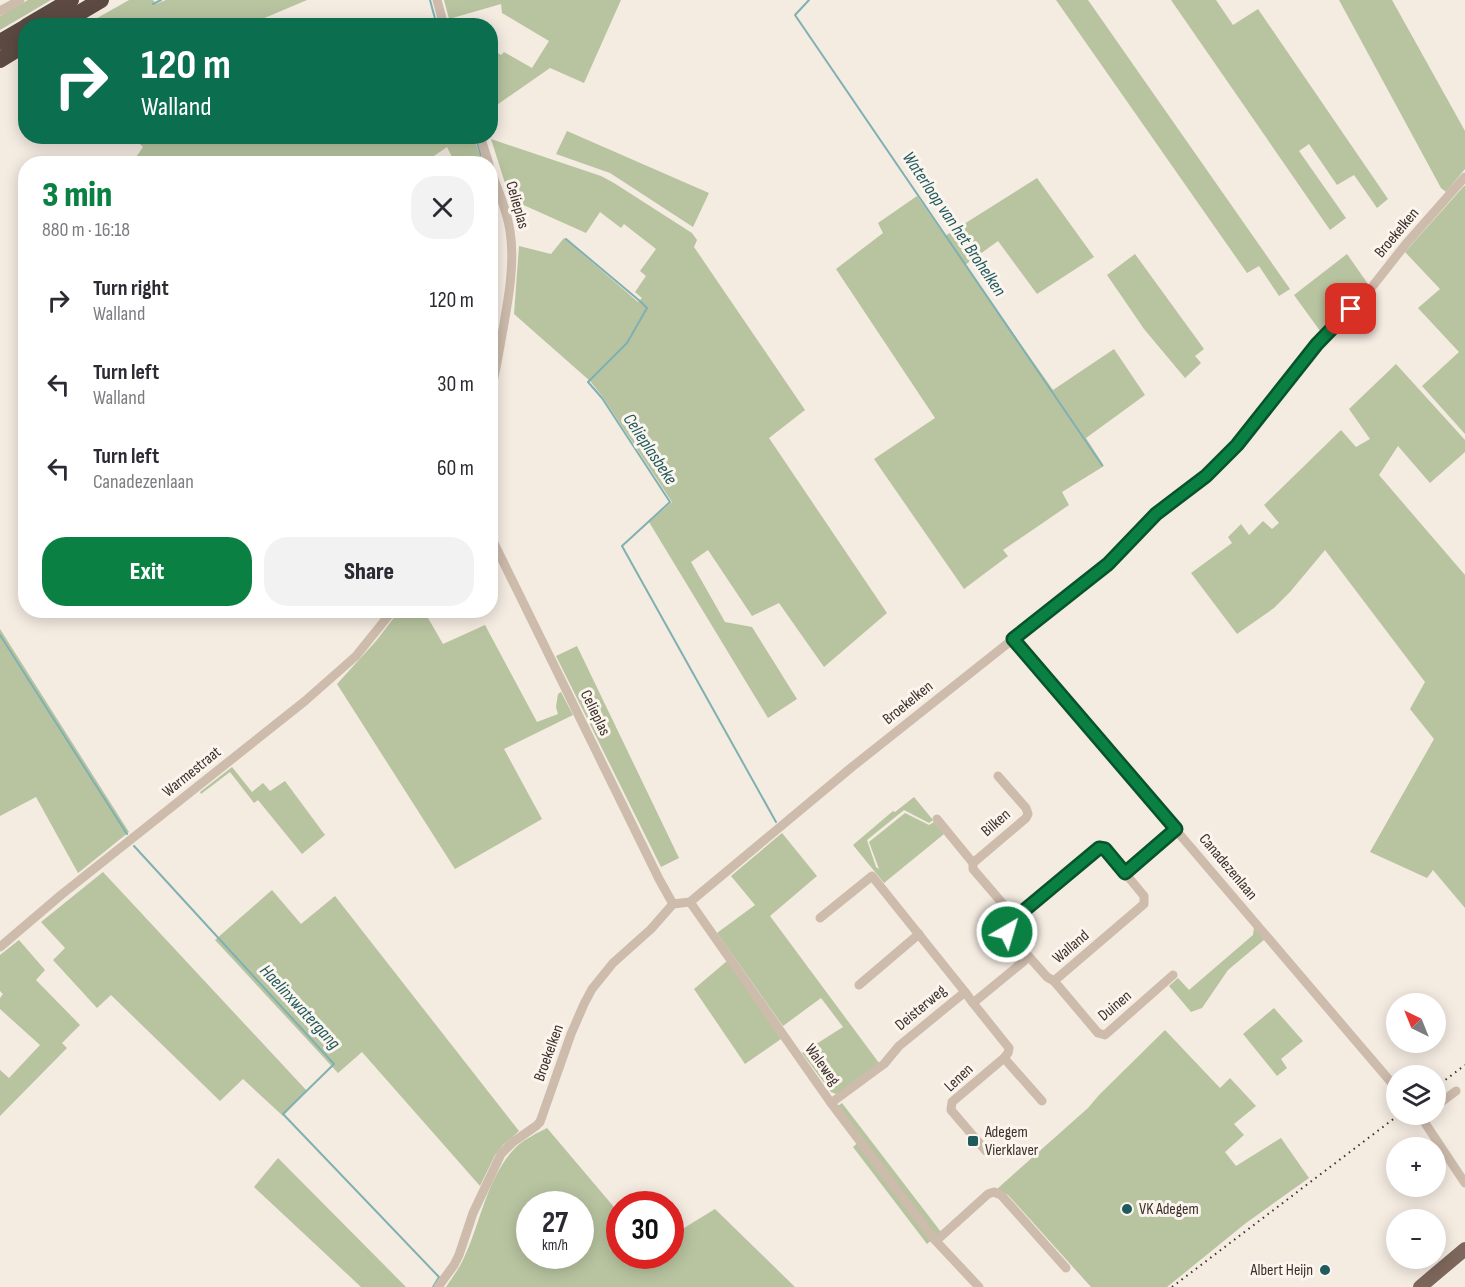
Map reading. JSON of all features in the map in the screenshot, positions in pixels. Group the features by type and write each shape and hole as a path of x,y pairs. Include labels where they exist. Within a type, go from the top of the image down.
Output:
{"highway":[{"path":"40,18 71,0"},
{"path":"71,18 101,0"},
{"path":"0,42 18,31"},
{"path":"0,60 18,49"}],"main road":[{"path":"1420,1287 1465,1249"}],"street":[{"path":"0,11 20,0"},
{"path":"437,0 442,18"},
{"name":"Broekelken","path":"690,902 852,767 1108,564 1156,514 1206,476 1237,445 1317,344 1368,292 1405,244 1465,177"},
{"name":"Celieplas","path":"498,190 507,215 512,252 505,320 498,354"},
{"name":"Celieplas","path":"498,551 659,879 674,904"},
{"name":"Warmestraat","path":"1,943 305,701 356,656 387,618"},
{"name":"Canadezenlaan","path":"1013,639 1386,1076"},
{"name":"Bilken","path":"973,863 1028,814 1026,808 998,776"},
{"path":"936,819 973,863 973,869 1015,918"},
{"path":"1125,873 1176,829"},
{"name":"Walland","path":"1099,848 1105,849 1125,873 1144,896 1144,903 1054,981 1047,977 1007,932 1008,924 1099,848"},
{"path":"820,918 872,876 964,992"},
{"path":"674,904 690,902"},
{"name":"Waleweg","path":"690,902 831,1103 936,1241 979,1287"},
{"name":"Broekelken","path":"438,1287 459,1255 473,1213 501,1154 513,1142 536,1126 543,1116 571,1034 592,989 613,963 651,929 674,904"},
{"path":"859,985 919,934"},
{"name":"Deisterweg","path":"831,1103 884,1064 899,1046 964,992 973,1003 1029,957"},
{"name":"Duinen","path":"1054,981 1098,1033 1106,1035 1173,975"},
{"path":"973,1003 1009,1048 1004,1058 1042,1101"},
{"name":"Lenen","path":"987,1151 951,1110 952,1102 1004,1058"},
{"path":"1446,1098 1456,1091"},
{"path":"1427,1125 1465,1183"},
{"path":"936,1241 988,1194 994,1192 1001,1195 1066,1268"}],"green space":[{"path":"28,0 51,0 0,30 0,16"},
{"path":"129,0 153,0 156,4 166,0 307,0 265,18 97,18"},
{"path":"444,0 621,0 584,83 550,68 498,104 498,53 501,55 504,52 532,68 549,41 502,13 501,4 449,18"},
{"path":"1056,0 1088,0 1290,289 1279,296 1259,266 1247,273"},
{"path":"1171,0 1216,0 1233,25 1258,9 1388,199 1377,208 1354,175 1337,185 1309,144 1299,151 1346,218 1330,230"},
{"path":"1339,0 1392,0 1465,131 1465,169 1446,192 1441,188"},
{"path":"567,131 709,193 693,227 610,173 556,154"},
{"path":"498,141 601,176 692,233 697,240 694,247 805,410 769,438 887,613 824,667 779,603 752,616 708,550 691,562 725,622 752,627 797,699 768,718 649,522 672,502 590,381 514,314 519,246 551,254 564,238 638,302 642,298 635,292 646,276 640,271 656,249 624,224 621,228 600,212 586,233 510,199 493,144 498,144"},
{"path":"140,144 476,144 481,156 452,156 447,147 434,156 137,156 143,147"},
{"path":"1037,178 1094,257 1037,294 998,241 965,265 1053,390 1114,349 1145,395 1086,438 1104,466 1062,492 1069,505 1003,550 1008,556 964,589 874,459 935,418 836,269 883,233 878,223 917,196 945,236"},
{"path":"1464,186 1465,434 1422,386 1459,352 1418,308 1440,289 1405,252"},
{"path":"1135,254 1204,349 1195,356 1201,363 1185,378 1144,329 1107,275"},
{"path":"1347,254 1368,284 1362,294 1323,335 1294,295"},
{"path":"1396,364 1465,440 1465,452 1430,483 1398,446 1379,475 1465,575 1465,908 1433,870 1427,878 1370,852 1434,739 1410,709 1425,682 1325,550 1274,608 1237,634 1191,573 1232,543 1228,537 1241,524 1249,535 1263,521 1272,529 1279,523 1264,505 1341,430 1356,447 1370,439 1349,409"},
{"path":"394,618 428,618 443,644 485,625 537,722 558,714 556,707 558,694 561,692 573,715 504,749 542,819 455,869 337,684"},
{"path":"0,629 129,832 78,873 36,797 0,816"},
{"path":"577,646 679,858 661,867 556,656"},
{"path":"232,767 252,792 263,783 270,791 285,781 325,835 302,854 258,800 254,803 230,772 201,794 200,792"},
{"path":"914,797 933,820 929,823 904,810 867,840 876,867 879,869 869,842 905,813 929,825 934,822 944,834 884,883 853,845 893,811 895,812"},
{"path":"782,833 817,876 770,916 879,1063 836,1094 831,1092 802,1053 843,1027 821,998 783,1026 717,933 755,905 731,876"},
{"path":"103,872 307,1091 283,1116 243,1079 220,1101 111,995 97,1008 53,960 65,948 41,922"},
{"path":"272,890 301,924 335,896 519,1131 495,1155 480,1186 362,1052 338,1073 215,940"},
{"path":"1254,927 1265,939 1228,970 1202,1008 1191,1012 1169,986 1178,978 1189,990 1253,935"},
{"path":"19,940 45,970 36,980 80,1025 62,1043 67,1048 0,1116 0,1070 9,1078 40,1045 0,1009 0,998 3,994 0,991 0,955"},
{"path":"727,961 781,1039 745,1064 694,989"},
{"path":"1274,1008 1303,1041 1281,1059 1287,1068 1277,1076 1243,1034"},
{"path":"1165,1030 1220,1088 1230,1078 1256,1106 1234,1124 1244,1135 1225,1152 1236,1166 1281,1138 1309,1178 1246,1223 1167,1287 1091,1287 1008,1195 997,1189 1088,1108"},
{"path":"842,1103 941,1232 927,1244 853,1147 862,1139 838,1106"},
{"path":"547,1128 606,1198 606,1269 684,1269 684,1228 715,1209 795,1287 446,1287 463,1260 498,1173 516,1147"},
{"path":"278,1158 406,1287 361,1287 254,1187"}],"waterway":[{"name":"Celieplasbeke","path":"153,4 161,0"},
{"name":"Celieplasbeke","path":"430,0 435,18"},
{"name":"Waterloop van het Brohelken","path":"809,0 795,15 1102,465"},
{"name":"Celieplasbeke","path":"478,144 481,155"},
{"name":"Celieplasbeke","path":"566,239 647,308 627,343 588,382 602,398 670,502 622,546 776,822"},
{"name":"Haelinxwatergang","path":"0,635 127,834"},
{"name":"Haelinxwatergang","path":"134,846 334,1064 283,1114 439,1277 433,1287"}],"railway":[{"path":"1446,1079 1465,1065"},
{"path":"1172,1287 1386,1125"}],"place":[{"name":"Adegem Vierklaver","path":"973,1141"},
{"name":"VK Adegem","path":"1127,1209"},
{"name":"Albert Heijn","path":"1325,1270"}],"route":[{"path":"1007,932 1008,924 1099,848 1105,849 1125,873 1176,829 1013,639 1108,564 1156,514 1223,460 1317,344 1351,309"}]}
